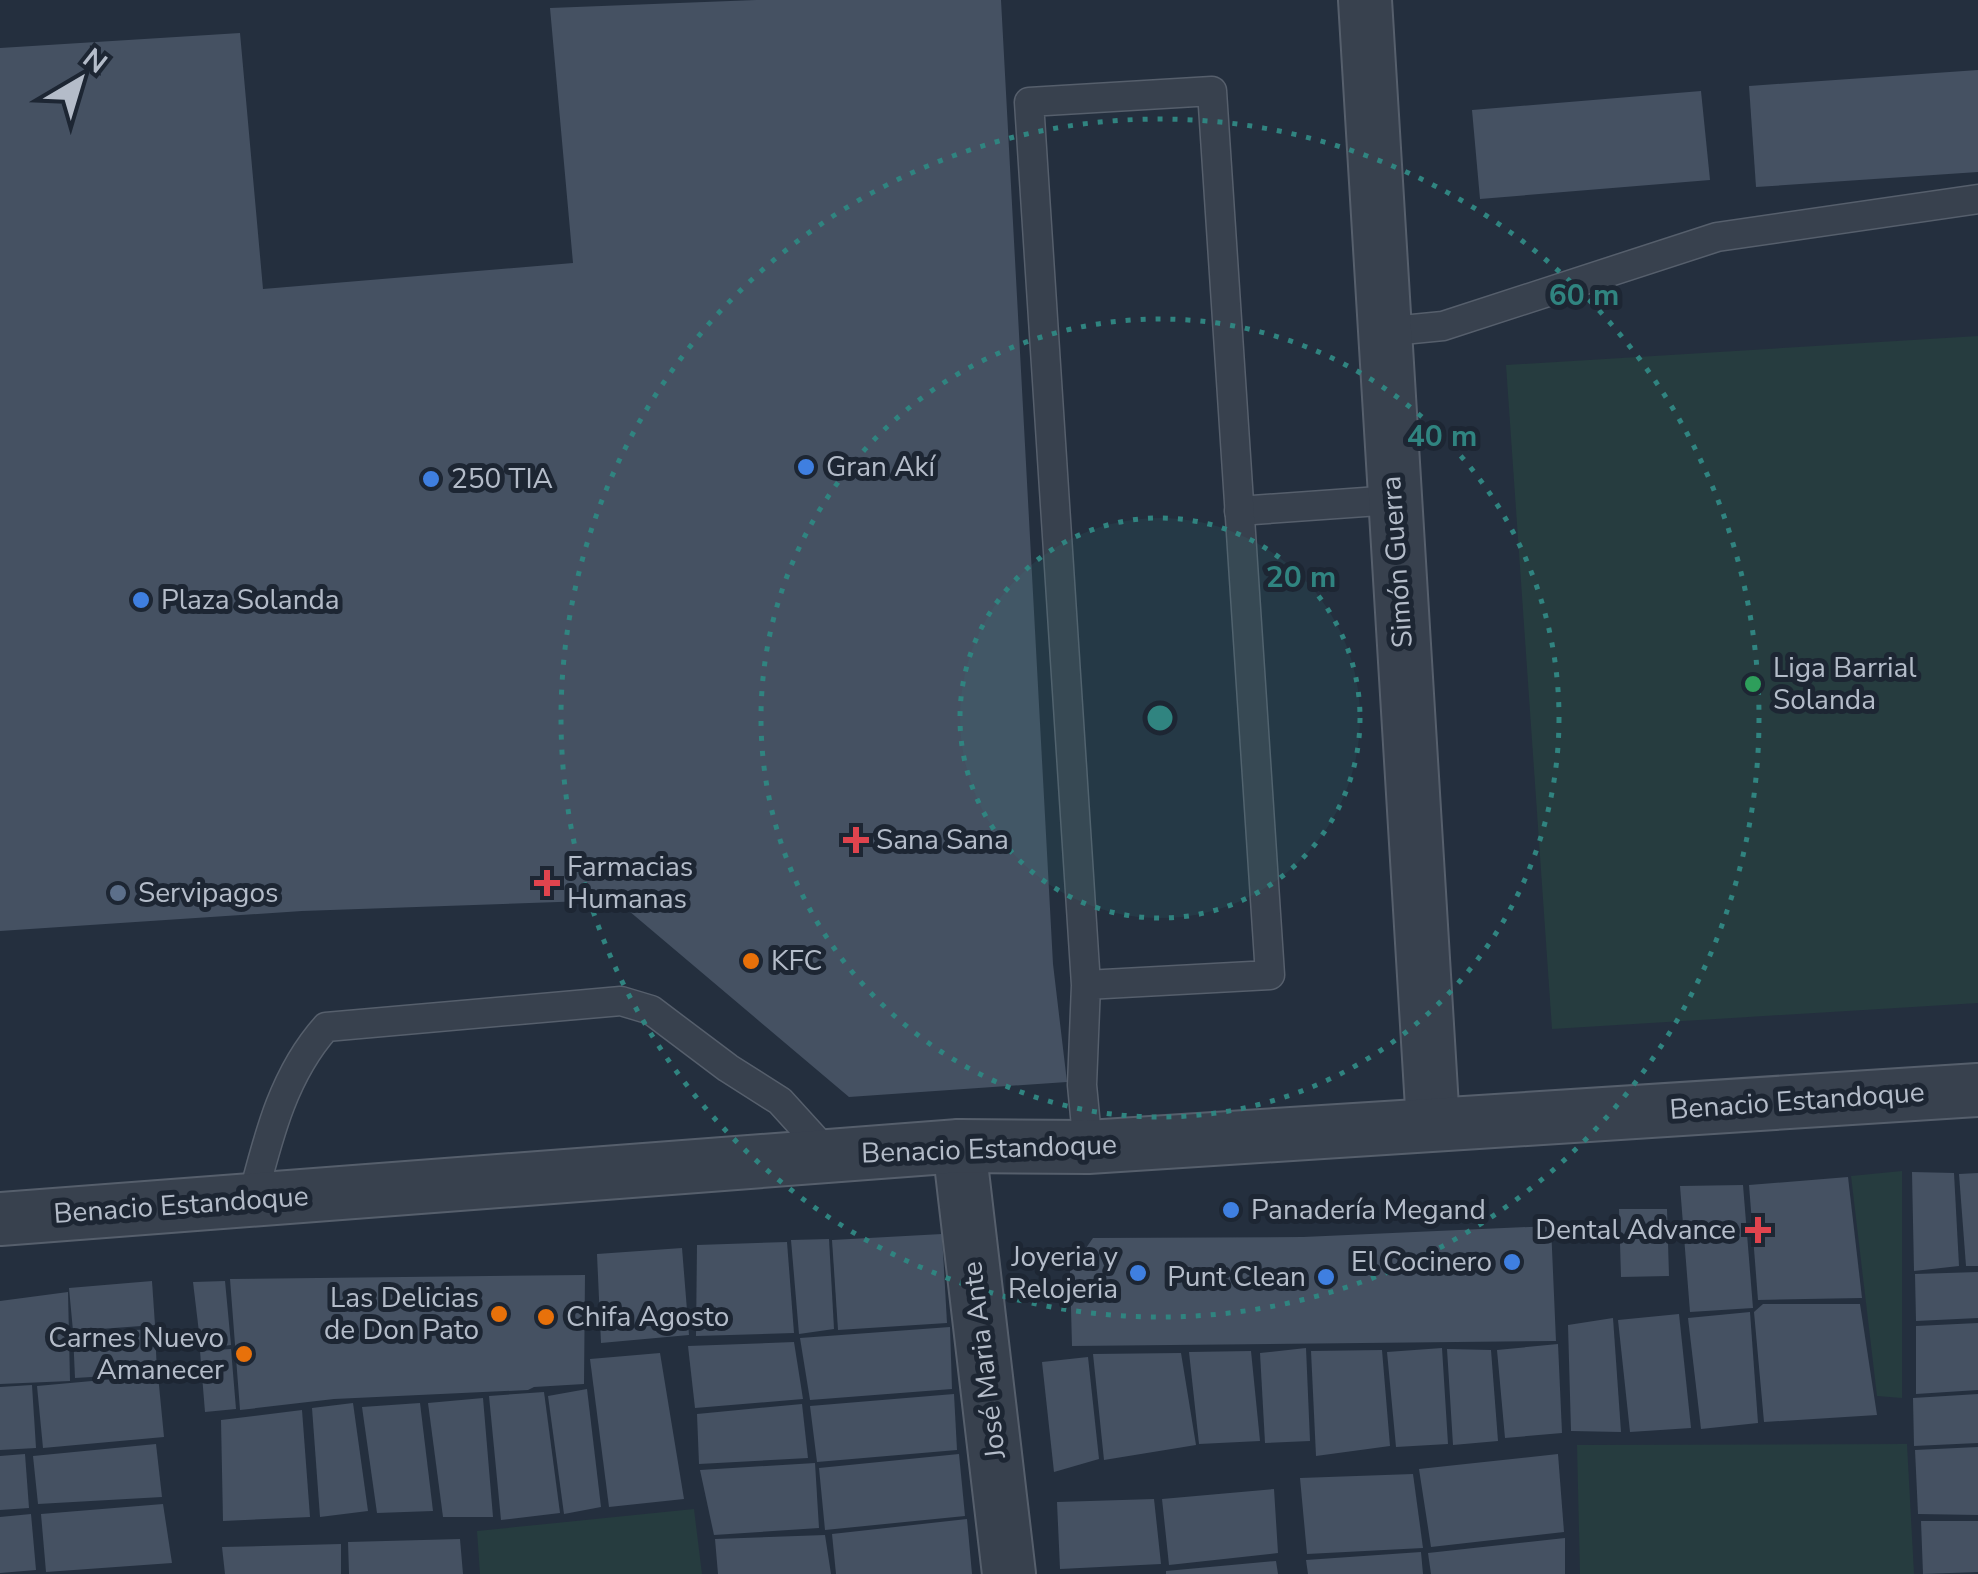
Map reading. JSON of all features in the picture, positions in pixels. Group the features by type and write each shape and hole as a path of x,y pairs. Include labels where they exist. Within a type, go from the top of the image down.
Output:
{"street":[{"name":"Simón Guerra","path":"1365,0 1382,332 1433,1124"},
{"name":"Benacio Estandoque","path":"0,1219 959,1146 1088,1147 1978,1090"},
{"name":"José Maria Ante","path":"959,1146 1010,1574"}],"lane":[{"path":"1086,985 1270,975 1212,91 1029,102 1086,985 1082,1086 1088,1147"},
{"path":"1382,332 1443,326 1717,237 1978,199"},
{"path":"1239,511 1393,500"},
{"path":"252,1200 281,1101 304,1052 326,1027 621,1001 651,1010 728,1068 780,1101 830,1156"}],"green space":[{"name":"Liga Barrial Solanda","path":"1978,336 1978,1003 1552,1029 1506,365"},
{"path":"1902,1171 1902,1398 1877,1396 1851,1176"},
{"path":"1907,1444 1914,1574 1580,1574 1577,1445"},
{"path":"694,1509 702,1574 480,1574 477,1531"}],"building":[{"path":"756,0 1001,0 1053,964 1067,1082 849,1097 616,900 302,911 0,931 0,48 240,33 263,289 573,263 550,8"},
{"path":"1978,70 1978,172 1756,187 1749,86"},
{"path":"1701,91 1710,180 1480,199 1472,110"},
{"path":"1912,1172 1954,1173 1959,1266 1914,1271"},
{"path":"1978,1173 1978,1266 1966,1266 1959,1174"},
{"path":"1848,1177 1862,1298 1758,1300 1749,1185"},
{"path":"1743,1185 1753,1308 1690,1312 1680,1186"},
{"path":"1619,1209 1667,1209 1669,1276 1621,1277"},
{"path":"1551,1226 1556,1341 1072,1346 1070,1271 1093,1238 1303,1237"},
{"path":"942,1234 947,1323 838,1330 832,1240"},
{"path":"829,1239 834,1329 799,1334 791,1240"},
{"path":"787,1242 794,1333 696,1336 697,1245"},
{"path":"682,1248 689,1335 601,1343 597,1254"},
{"path":"1978,1272 1978,1318 1916,1321 1915,1274"},
{"path":"585,1275 584,1384 334,1399 240,1410 230,1279"},
{"path":"152,1281 155,1325 73,1331 69,1288"},
{"path":"225,1281 231,1345 201,1349 193,1282"},
{"path":"68,1292 70,1381 0,1384 0,1301"},
{"path":"1763,1304 1860,1304 1877,1415 1764,1422 1754,1312"},
{"path":"1750,1312 1758,1423 1701,1429 1688,1318"},
{"path":"1679,1314 1691,1428 1630,1432 1618,1320"},
{"path":"1613,1318 1621,1432 1571,1431 1568,1325"},
{"path":"1978,1323 1978,1390 1916,1394 1916,1326"},
{"path":"950,1327 952,1389 810,1400 800,1338"},
{"path":"155,1329 157,1373 75,1378 73,1333"},
{"path":"794,1342 803,1399 695,1408 688,1346"},
{"path":"1558,1344 1562,1433 1505,1438 1497,1350"},
{"path":"1306,1348 1310,1441 1265,1443 1260,1353"},
{"path":"1442,1348 1448,1444 1396,1447 1387,1352"},
{"path":"231,1349 236,1409 205,1412 200,1351"},
{"path":"1447,1349 1491,1350 1498,1441 1453,1445"},
{"path":"1382,1350 1390,1446 1316,1456 1311,1351"},
{"path":"1251,1351 1260,1441 1199,1444 1189,1352"},
{"path":"660,1353 684,1499 609,1507 590,1359"},
{"path":"1181,1353 1196,1445 1104,1460 1093,1354"},
{"path":"1088,1357 1099,1459 1054,1472 1042,1362"},
{"path":"158,1375 164,1437 43,1448 37,1386"},
{"path":"32,1385 36,1448 0,1450 0,1387"},
{"path":"587,1389 601,1507 564,1514 548,1396"},
{"path":"544,1392 560,1513 501,1520 489,1396"},
{"path":"954,1394 957,1450 817,1462 810,1406"},
{"path":"1978,1394 1978,1443 1914,1446 1913,1398"},
{"path":"483,1398 493,1517 443,1517 428,1403"},
{"path":"353,1403 368,1511 320,1517 312,1408"},
{"path":"420,1403 433,1511 377,1513 362,1407"},
{"path":"802,1404 808,1458 699,1464 697,1414"},
{"path":"302,1410 310,1517 223,1521 221,1420"},
{"path":"156,1444 162,1497 38,1504 33,1456"},
{"path":"1978,1447 1978,1515 1918,1514 1915,1450"},
{"path":"25,1454 29,1508 0,1510 0,1456"},
{"path":"959,1454 965,1516 825,1530 819,1468"},
{"path":"1558,1454 1564,1532 1431,1547 1419,1469"},
{"path":"815,1463 819,1528 714,1535 700,1470"},
{"path":"1413,1474 1423,1548 1307,1554 1300,1478"},
{"path":"1274,1489 1278,1553 1169,1565 1162,1499"},
{"path":"1154,1499 1161,1564 1060,1569 1057,1502"},
{"path":"163,1504 172,1563 46,1572 41,1514"},
{"path":"31,1514 36,1570 0,1573 0,1517"},
{"path":"967,1519 972,1574 836,1574 832,1534"},
{"path":"1921,1521 1978,1521 1978,1572 1923,1574"},
{"path":"825,1535 831,1574 718,1574 715,1539"},
{"path":"1565,1538 1565,1574 1431,1574 1428,1553"},
{"path":"460,1539 463,1574 349,1574 348,1542"},
{"path":"341,1544 341,1574 225,1574 222,1547"},
{"path":"1421,1552 1423,1574 1308,1574 1306,1560"},
{"path":"1276,1561 1278,1574 1166,1574 1166,1571"}],"place":[{"name":"Gran Akí","path":"806,467"},
{"name":"250 TIA","path":"431,479"},
{"name":"Plaza Solanda","path":"141,600"},
{"name":"Liga Barrial Solanda","path":"1753,684"},
{"name":"Sana Sana","path":"856,840"},
{"name":"Farmacias Humanas","path":"547,883"},
{"name":"Servipagos","path":"118,893"},
{"name":"KFC","path":"751,961"},
{"name":"Panadería Megand","path":"1231,1210"},
{"name":"Dental Advance","path":"1758,1230"},
{"name":"El Cocinero","path":"1512,1262"},
{"name":"Joyeria y Relojeria","path":"1138,1273"},
{"name":"Punt Clean","path":"1326,1277"},
{"name":"Las Delicias de Don Pato","path":"499,1314"},
{"name":"Chifa Agosto","path":"546,1317"},
{"name":"Carnes Nuevo Amanecer","path":"244,1354"}]}
